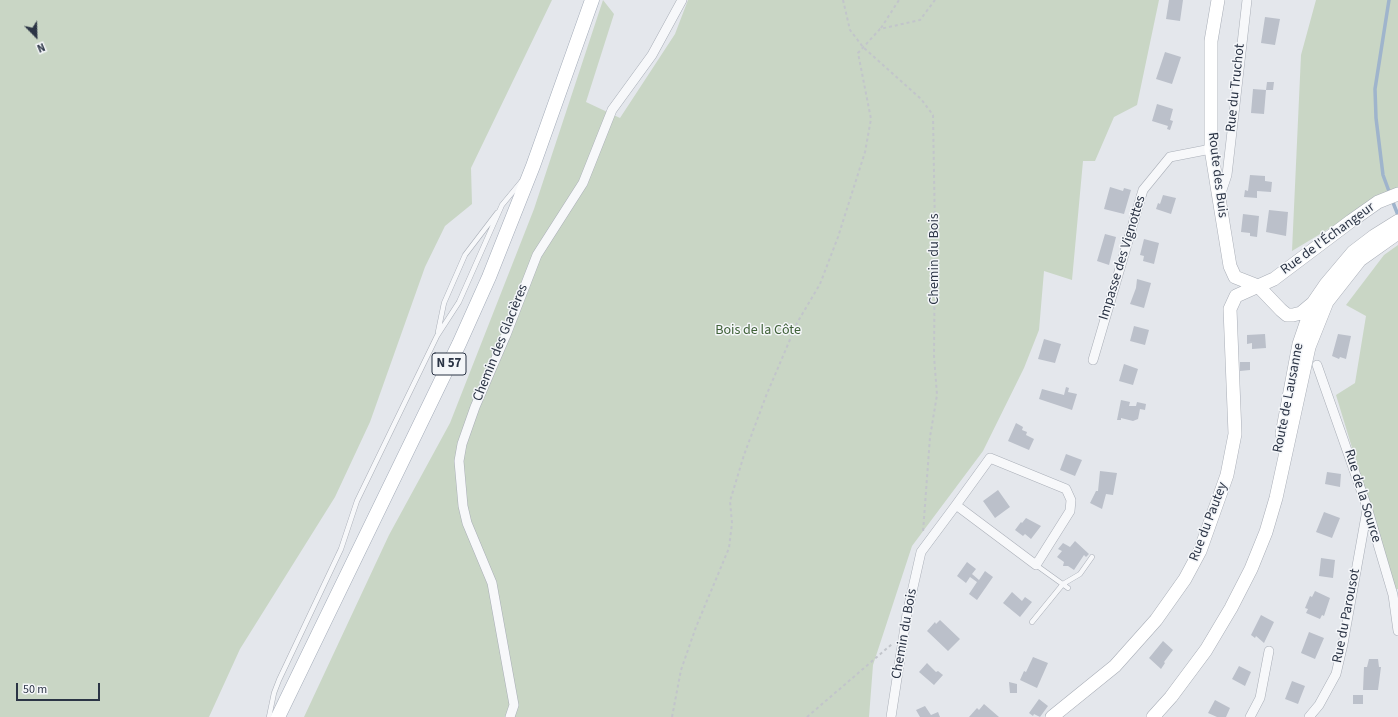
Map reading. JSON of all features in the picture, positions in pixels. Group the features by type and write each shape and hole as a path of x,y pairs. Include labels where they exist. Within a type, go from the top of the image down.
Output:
{"main road":[{"name":"N 57","path":"278,717 459,344 498,256 533,166 592,0"}],"street":[{"name":"Chemin des Glacières","path":"510,717 514,705 492,583 467,524 463,506 459,461 462,444 475,407 506,335 537,254 583,183 612,110 652,55 682,0"},
{"name":"Route des Buis","path":"1218,0 1211,41 1210,149 1233,272 1235,277 1258,286"},
{"name":"Rue du Truchot","path":"1219,199 1227,175 1247,0"},
{"name":"Impasse des Vignottes","path":"1093,360 1143,190 1170,156 1210,149"},
{"name":"Rue de l'Échangeur","path":"1258,286 1274,279 1323,240 1378,202 1398,194"},
{"name":"Route de Lausanne","path":"1231,608 1242,574 1255,543 1267,504 1297,351 1313,303 1326,284 1353,252 1374,236 1398,221"},
{"name":"Route de Lausanne","path":"1153,717 1171,697 1206,650 1231,608 1251,569 1268,526 1284,467 1309,347 1327,302 1360,260 1398,233"},
{"path":"1258,286 1287,315 1293,316 1301,313 1313,303"},
{"name":"Rue du Pautey","path":"1052,717 1115,666 1156,620 1185,579 1200,551 1227,475 1235,434 1230,309 1236,296 1258,286"},
{"name":"Rue de la Source","path":"1317,365 1367,507 1393,595 1398,631"},
{"name":"Chemin du Bois","path":"891,717 905,632 921,552 990,458 1066,489 1071,500 1070,511 1036,565"},
{"path":"956,505 1036,565"},
{"name":"Rue du Parousot","path":"1309,717 1319,705 1336,674 1343,644 1367,507"},
{"path":"1250,717 1260,698 1269,651"}],"lane":[{"path":"437,336 444,303 465,255 533,166"},
{"path":"269,717 276,686 341,548 357,502 437,336 459,302 502,205"},
{"path":"1032,622 1063,584 1080,574 1092,557"},
{"path":"1036,565 1068,588"}],"path":[{"name":"Chemin du Bois","path":"843,0 850,30 863,47 921,99 933,115 935,230 934,356 937,395 930,437 921,552"},
{"path":"672,717 681,670 696,627 729,548 732,523 730,501 744,455 766,396 797,323 820,284 838,237 865,152 871,119 858,53 880,29 900,0"},
{"path":"880,29 920,20 935,0"},
{"path":"807,717 905,632"}],"green space":[{"path":"0,0 552,0 471,168 472,204 445,226 425,267 370,422 335,497 240,649 209,717 0,717"},
{"name":"Bois de la Côte","path":"603,0 614,14 586,102 620,118 675,34 688,0 1159,0 1137,105 1114,117 1095,161 1083,161 1072,280 1044,271 1039,330 1024,368 983,451 912,546 873,665 869,717 304,717 389,535 450,423 534,209"},
{"path":"1316,0 1398,0 1398,187 1292,251 1301,55"},
{"path":"1398,245 1398,589 1395,589 1336,395 1355,383 1366,316 1346,305 1384,255"}],"building":[{"path":"1169,0 1183,0 1180,21 1166,19"},
{"path":"1265,17 1280,19 1275,45 1261,43"},
{"path":"1165,52 1181,57 1172,84 1156,79"},
{"path":"1267,82 1274,82 1273,90 1266,90"},
{"path":"1253,89 1266,90 1264,114 1251,113"},
{"path":"1157,104 1173,109 1170,120 1173,121 1170,130 1167,129 1168,126 1152,121"},
{"path":"1250,175 1265,176 1265,181 1272,182 1271,192 1257,191 1257,198 1244,197 1245,190 1248,191"},
{"path":"1110,187 1123,191 1124,188 1131,190 1124,214 1104,209"},
{"path":"1163,195 1176,198 1171,214 1156,209 1158,203 1160,204"},
{"path":"1269,210 1288,212 1286,236 1266,232"},
{"path":"1243,214 1259,216 1257,237 1250,236 1250,233 1241,232"},
{"path":"1105,234 1116,237 1109,265 1097,261"},
{"path":"1144,239 1159,243 1154,264 1143,261 1144,256 1140,255"},
{"path":"1137,279 1151,283 1144,308 1130,304 1136,288"},
{"path":"1134,326 1149,330 1145,345 1130,341"},
{"path":"1265,334 1266,348 1252,349 1252,343 1247,344 1247,335"},
{"path":"1338,334 1351,336 1346,359 1340,357 1339,359 1332,356"},
{"path":"1044,339 1061,344 1055,363 1038,359"},
{"path":"1240,362 1250,362 1250,370 1240,371"},
{"path":"1124,364 1138,369 1133,385 1119,381"},
{"path":"1066,387 1069,388 1068,392 1077,394 1072,410 1039,399 1042,389 1064,395"},
{"path":"1121,400 1130,402 1129,406 1136,406 1137,402 1146,404 1145,410 1140,409 1138,419 1133,421 1121,418 1121,420 1117,420"},
{"path":"1016,423 1023,427 1022,430 1027,432 1026,435 1034,439 1029,450 1008,441"},
{"path":"1066,454 1082,460 1075,476 1060,470"},
{"path":"1100,471 1117,473 1113,495 1106,494 1102,509 1090,503 1096,491 1098,491"},
{"path":"1327,472 1341,474 1340,487 1325,484"},
{"path":"998,490 1010,507 995,518 983,501"},
{"path":"1324,512 1340,518 1332,538 1316,532"},
{"path":"1026,518 1041,526 1031,539 1025,534 1023,536 1015,530"},
{"path":"1075,541 1089,554 1086,557 1084,555 1074,570 1068,566 1063,566 1064,562 1057,557 1062,551 1058,549 1063,543 1070,547"},
{"path":"1321,558 1335,560 1333,578 1319,576"},
{"path":"967,562 976,569 972,574 979,580 985,571 993,577 977,600 969,594 977,582 970,577 966,583 957,576"},
{"path":"1315,591 1330,598 1324,616 1322,615 1320,619 1306,613 1308,609 1305,608 1310,596 1312,597"},
{"path":"1012,592 1022,601 1025,597 1032,602 1020,617 1003,603"},
{"path":"1261,615 1274,622 1264,643 1256,636 1255,638 1251,635"},
{"path":"940,620 960,639 948,651 927,631 935,622 936,624"},
{"path":"1309,632 1324,638 1315,659 1301,653"},
{"path":"1163,641 1173,650 1164,662 1165,663 1161,669 1149,658"},
{"path":"1033,657 1048,663 1037,688 1020,680 1024,671 1026,672"},
{"path":"1369,659 1378,659 1379,667 1381,667 1378,690 1363,690 1364,667 1367,667"},
{"path":"927,663 936,672 938,671 943,675 934,685 919,672"},
{"path":"1239,666 1251,672 1245,686 1232,679"},
{"path":"1292,681 1305,686 1298,704 1285,699"},
{"path":"1009,682 1017,684 1017,693 1010,693"},
{"path":"1353,695 1363,695 1363,704 1353,704"},
{"path":"1039,699 1048,706 1040,717 1034,714 1033,716 1029,713"},
{"path":"1215,700 1230,708 1226,717 1217,717 1208,713"},
{"path":"984,704 999,717 969,717 977,708 979,710"},
{"path":"925,706 931,715 938,712 940,717 920,717 916,710"}],"waterway":[{"path":"1389,0 1375,89 1376,118 1383,175 1390,194"},
{"path":"1392,200 1398,215"}]}
